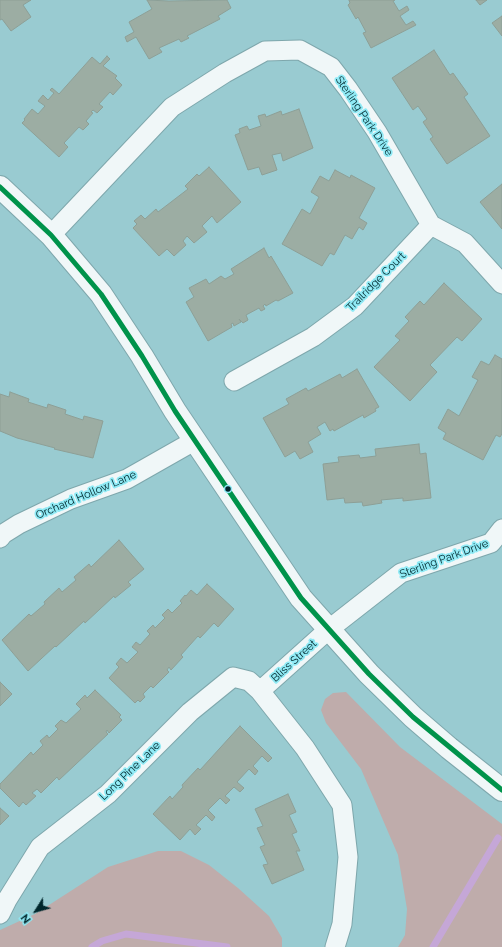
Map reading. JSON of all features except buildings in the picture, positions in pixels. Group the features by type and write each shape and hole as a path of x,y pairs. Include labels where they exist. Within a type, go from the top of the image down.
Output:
{"street":[{"name":"Sterling Park Drive","path":"51,235 172,107 225,73 264,51 300,50 331,67 348,89 377,132 431,226"},
{"path":"0,187 51,235 101,294 194,441 301,598 328,630 369,674 413,717 502,790"},
{"path":"431,226 465,243 502,284"},
{"name":"Trailridge Court","path":"234,381 312,337 355,306 431,226"},
{"name":"Orchard Hollow Lane","path":"0,538 3,534 19,524 71,499 127,479 194,441"},
{"name":"Sterling Park Drive","path":"328,630 401,573 491,543 502,529"},
{"name":"Bliss Street","path":"260,691 328,630"},
{"name":"Long Pine Lane","path":"0,914 40,847 108,794 190,712 234,676 249,681 260,691"},
{"path":"260,691 305,748 342,805 348,857 342,924 335,947"}],"shaded area":[{"path":"346,692 400,747 502,824 502,947 398,947 405,935 407,909 398,855 361,769 326,723 321,710 325,699 333,693"},
{"path":"158,851 181,851 209,865 238,888 269,916 282,938 282,947 0,947 0,930 35,914 108,867"}],"waterway":[{"path":"433,947 498,838"},
{"path":"92,947 102,941 126,934 227,947"}],"transit line":[{"path":"0,187 51,235 101,294 142,356 175,411 301,598 369,674 413,717 502,790"}]}
